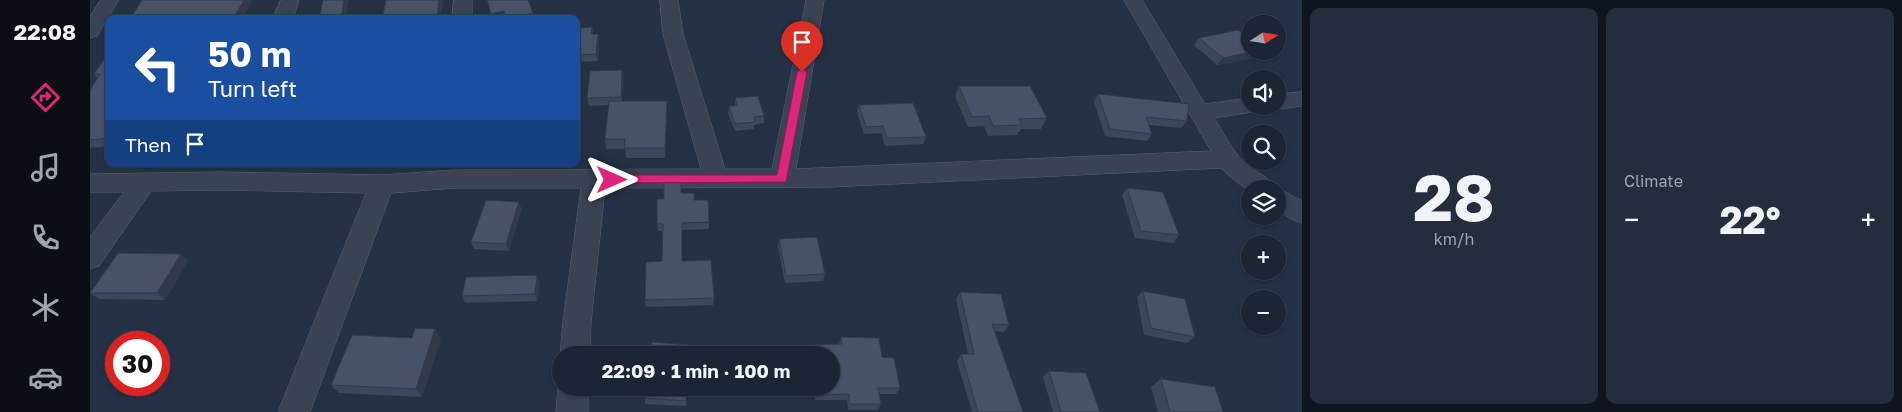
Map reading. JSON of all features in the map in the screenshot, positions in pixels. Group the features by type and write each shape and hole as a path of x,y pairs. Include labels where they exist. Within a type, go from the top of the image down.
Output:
{"street":[{"path":"90,32 110,0"},
{"path":"284,15 290,0"},
{"path":"462,15 463,0"},
{"path":"669,0 673,34 716,179"},
{"path":"782,179 815,0"},
{"path":"1133,0 1227,160 1251,180"},
{"path":"1286,101 1302,99"},
{"path":"1200,112 1241,107"},
{"path":"90,183 144,182 224,172 382,184 455,171 594,180 782,179 1227,160"},
{"path":"576,346 594,180"},
{"path":"90,258 144,182"},
{"path":"294,412 382,184"},
{"path":"1286,203 1302,212"},
{"path":"572,412 573,396"}],"building":[{"path":"142,0 244,0 235,15 133,15"},
{"path":"323,0 344,0 342,15 320,15"},
{"path":"386,0 439,0 437,15 383,15"},
{"path":"487,0 528,0 533,13 505,15 504,11 491,14"},
{"path":"592,27 591,34 598,34 596,54 580,55 580,28"},
{"path":"1238,30 1241,32 1241,54 1223,58 1199,38"},
{"path":"105,58 105,138 90,140 90,90 100,74 94,74"},
{"path":"622,70 621,97 587,98 590,71"},
{"path":"959,86 1030,86 1047,118 1019,119 1022,125 993,126 989,116 972,117"},
{"path":"1098,94 1189,104 1187,121 1146,117 1152,134 1110,129"},
{"path":"758,96 764,116 754,117 755,122 735,124 729,106 737,105 735,98"},
{"path":"609,101 667,101 665,148 624,148 625,139 605,139"},
{"path":"913,103 926,137 887,138 883,126 866,127 859,105"},
{"path":"664,182 681,182 681,193 694,193 694,200 708,200 709,222 682,223 682,261 711,260 714,298 645,300 646,262 662,261 663,224 657,224 657,199 664,199"},
{"path":"1127,188 1163,192 1179,235 1141,231"},
{"path":"486,200 519,202 506,244 471,242"},
{"path":"817,237 825,274 786,276 779,239"},
{"path":"118,253 181,254 157,293 90,293"},
{"path":"537,275 535,294 462,296 466,277"},
{"path":"1143,291 1185,299 1195,337 1151,328"},
{"path":"960,292 1001,294 1009,325 992,324 1023,412 978,412 961,354 974,354"},
{"path":"415,328 435,329 416,389 331,385 352,335 412,338"},
{"path":"841,337 879,338 882,357 894,358 900,388 878,388 881,404 850,404 849,394 840,394 840,346 811,345 842,344"},
{"path":"652,342 690,345 690,346 651,346"},
{"path":"1049,371 1086,373 1100,412 1061,412"},
{"path":"1161,379 1215,387 1223,412 1170,412"},
{"path":"645,396 686,396 686,401 645,398"}],"route":[{"path":"612,180 782,179 802,72"}]}
